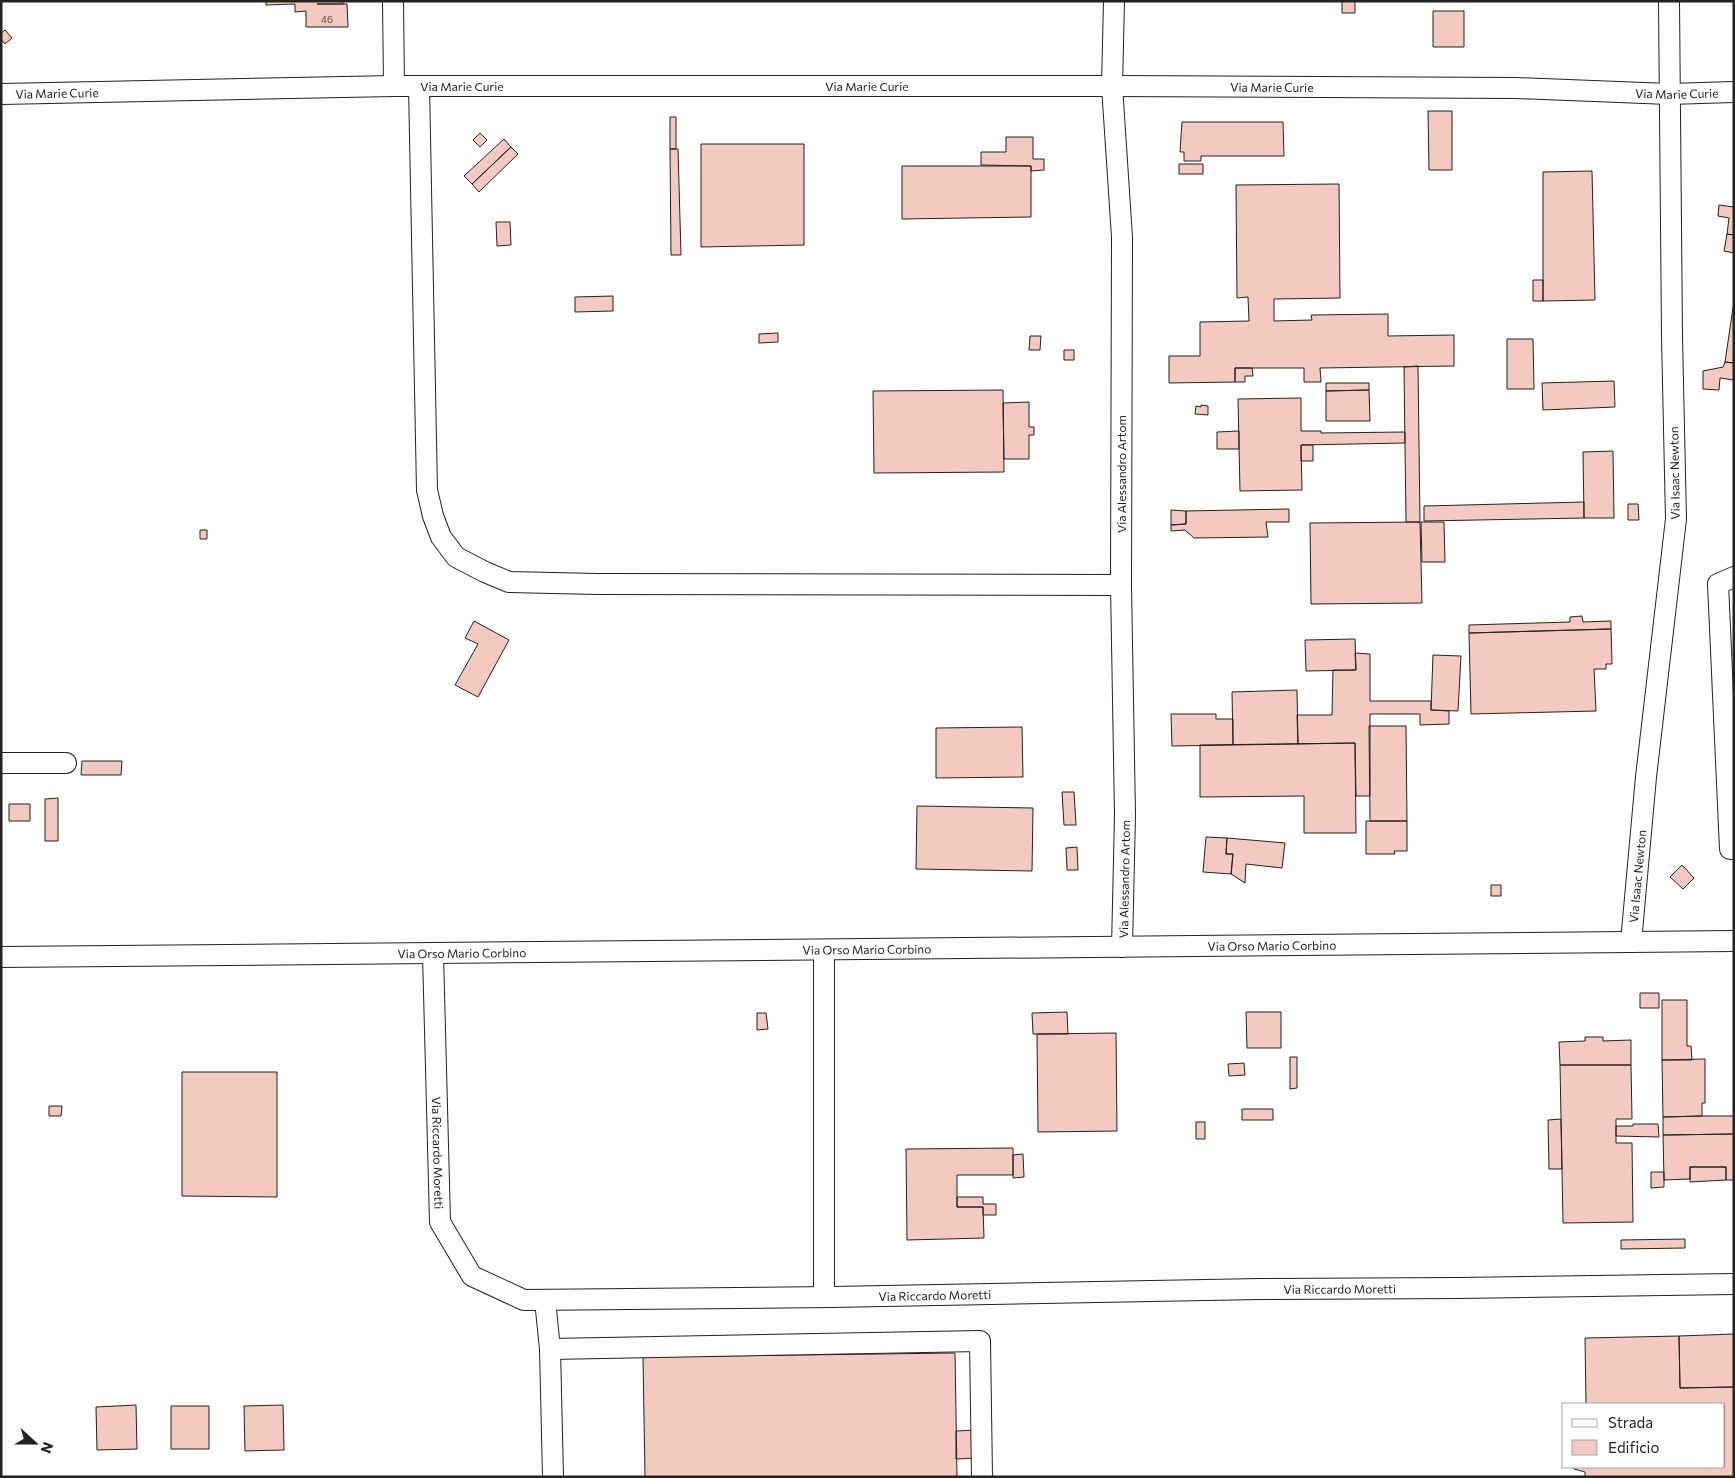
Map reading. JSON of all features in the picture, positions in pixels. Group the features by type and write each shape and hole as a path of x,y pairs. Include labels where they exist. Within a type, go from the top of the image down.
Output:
{"street":[{"path":"393,1 394,86"},
{"name":"Via Alessandro Artom","path":"1114,1 1112,86 1122,237 1121,585 1125,816 1122,947"},
{"name":"Via Isaac Newton","path":"1631,942 1646,777 1676,519 1668,1"},
{"name":"Via Marie Curie","path":"1,94 394,86 1112,86 1516,88 1669,94 1734,92"},
{"path":"419,86 427,490 433,516 441,537 456,557 509,582 597,584 1121,585"},
{"path":"1734,577 1718,584 1730,849 1734,849"},
{"path":"1,763 66,763"},
{"name":"Via Orso Mario Corbino","path":"1,957 1734,941"},
{"path":"824,950 824,1297"},
{"name":"Via Riccardo Moretti","path":"433,954 440,1222 472,1276 524,1300 1734,1284"},
{"path":"545,1300 550,1349 553,1477"},
{"path":"550,1349 980,1341 982,1477"}],"building":[{"path":"266,1 343,1 343,4 347,4 348,27 306,27 306,11 295,12 295,4 266,5"},
{"path":"1342,1 1355,1 1355,13 1342,13"},
{"path":"1433,11 1464,11 1464,47 1433,47"},
{"path":"5,30 12,38 5,44 1,39 1,33"},
{"path":"1428,111 1452,111 1452,170 1429,170"},
{"path":"670,117 676,117 676,149 670,149"},
{"path":"1182,122 1283,122 1284,156 1201,156 1201,161 1184,161 1184,152 1180,152"},
{"path":"480,133 487,140 480,147 473,140"},
{"path":"1006,137 1033,137 1033,159 1044,159 1044,170 1031,171 1031,166 981,165 981,152 1006,152"},
{"path":"504,139 511,147 472,184 464,176"},
{"path":"701,144 804,144 804,245 701,247"},
{"path":"511,147 518,154 479,192 472,184"},
{"path":"670,149 678,149 681,255 671,255"},
{"path":"1179,164 1203,164 1203,174 1179,174"},
{"path":"902,166 1031,166 1031,217 902,219"},
{"path":"1592,171 1595,300 1543,301 1543,172"},
{"path":"1339,184 1340,298 1274,299 1274,321 1312,320 1311,315 1388,314 1388,336 1454,335 1454,366 1320,368 1321,382 1304,382 1304,368 1235,368 1235,382 1169,383 1169,356 1200,356 1200,322 1249,321 1248,297 1237,298 1236,185"},
{"path":"1719,205 1734,207 1734,235 1727,234 1729,218 1718,216"},
{"path":"496,222 510,222 511,245 497,246"},
{"path":"1727,234 1734,235 1734,253 1724,251"},
{"path":"1533,280 1543,280 1543,301 1533,301"},
{"path":"613,296 613,311 575,312 575,297"},
{"path":"1734,301 1734,363 1725,362"},
{"path":"778,333 778,342 759,343 759,334"},
{"path":"1030,336 1041,336 1040,350 1029,350"},
{"path":"1507,339 1533,339 1534,389 1507,389"},
{"path":"1064,350 1074,350 1074,360 1064,360"},
{"path":"1725,362 1734,363 1734,380 1720,378 1719,390 1703,389 1703,371 1723,367"},
{"path":"1418,366 1420,522 1406,522 1404,367"},
{"path":"1235,368 1252,368 1253,376 1245,376 1245,382 1235,382"},
{"path":"1614,381 1615,407 1543,410 1542,383"},
{"path":"1326,383 1369,383 1369,390 1326,391"},
{"path":"1003,390 1004,472 874,473 873,391"},
{"path":"1369,390 1370,421 1326,421 1326,391"},
{"path":"1301,398 1301,431 1321,431 1321,433 1405,432 1405,443 1301,445 1302,490 1240,491 1238,399"},
{"path":"1029,402 1029,427 1034,427 1034,435 1029,435 1029,459 1004,459 1003,403"},
{"path":"1201,405 1208,406 1208,415 1195,414 1196,406 1201,407"},
{"path":"1239,431 1239,449 1217,449 1217,432"},
{"path":"1301,445 1313,445 1313,461 1301,461"},
{"path":"1613,451 1614,518 1584,518 1583,452"},
{"path":"1584,502 1584,518 1424,521 1424,506"},
{"path":"1628,504 1638,504 1639,520 1628,520"},
{"path":"1289,509 1289,522 1266,522 1268,537 1194,538 1185,530 1171,531 1171,525 1186,524 1186,511"},
{"path":"1171,510 1186,511 1186,524 1171,525"},
{"path":"1420,522 1422,603 1311,604 1310,523"},
{"path":"1421,522 1444,522 1445,562 1422,562"},
{"path":"200,530 207,530 207,539 200,539"},
{"path":"1582,616 1583,622 1611,621 1611,629 1469,633 1469,625 1570,622 1570,617"},
{"path":"474,621 509,640 478,697 455,685 478,644 465,638"},
{"path":"1611,629 1612,664 1606,664 1606,669 1594,669 1596,711 1471,714 1469,633"},
{"path":"1355,639 1356,670 1306,671 1305,640"},
{"path":"1355,653 1370,654 1370,701 1431,701 1431,710 1449,711 1449,724 1420,725 1420,714 1370,714 1370,796 1356,796 1355,743 1298,744 1297,715 1332,715 1333,670 1356,670"},
{"path":"1433,655 1461,656 1458,711 1431,710"},
{"path":"1297,690 1298,744 1233,745 1232,692"},
{"path":"1171,714 1216,714 1216,719 1233,719 1233,745 1172,746"},
{"path":"1369,726 1406,726 1407,821 1370,821"},
{"path":"1022,727 1023,777 936,778 936,728"},
{"path":"1355,743 1356,833 1304,833 1304,796 1200,797 1200,745"},
{"path":"82,761 122,761 121,775 81,775"},
{"path":"1062,792 1074,792 1076,825 1064,825"},
{"path":"58,798 58,841 45,841 45,799"},
{"path":"9,804 30,804 30,821 9,821"},
{"path":"917,806 1033,808 1032,871 916,869"},
{"path":"1366,821 1407,821 1407,851 1394,851 1395,854 1366,854"},
{"path":"1206,837 1227,838 1226,854 1233,854 1231,874 1203,872"},
{"path":"1227,838 1285,843 1282,868 1246,864 1245,883 1231,874 1233,854 1226,854"},
{"path":"1077,847 1078,870 1067,870 1066,848"},
{"path":"1682,865 1694,878 1683,889 1670,877"},
{"path":"1491,885 1501,885 1501,896 1491,896"},
{"path":"1640,993 1659,993 1659,1008 1640,1008"},
{"path":"1662,1000 1687,1000 1687,1046 1691,1046 1692,1060 1662,1060"},
{"path":"1067,1012 1068,1034 1033,1034 1032,1013"},
{"path":"1246,1012 1281,1012 1281,1048 1247,1048"},
{"path":"757,1013 766,1013 768,1029 757,1030"},
{"path":"1116,1033 1117,1131 1038,1132 1037,1034"},
{"path":"1585,1037 1603,1037 1603,1041 1631,1040 1631,1065 1560,1065 1559,1042 1585,1041"},
{"path":"1290,1057 1297,1057 1297,1088 1290,1089"},
{"path":"1705,1059 1705,1103 1702,1103 1702,1116 1663,1117 1662,1060"},
{"path":"1244,1063 1245,1075 1229,1076 1228,1064"},
{"path":"1560,1065 1631,1065 1632,1119 1616,1119 1616,1143 1632,1143 1633,1222 1563,1223"},
{"path":"182,1072 277,1072 277,1197 182,1196"},
{"path":"49,1106 62,1106 61,1116 49,1116"},
{"path":"1242,1109 1273,1109 1273,1120 1242,1120"},
{"path":"1734,1116 1734,1134 1663,1135 1663,1117"},
{"path":"1561,1119 1562,1169 1549,1169 1548,1120"},
{"path":"1196,1122 1205,1122 1205,1139 1196,1139"},
{"path":"1633,1124 1658,1124 1659,1137 1616,1136 1616,1126 1633,1126"},
{"path":"1734,1134 1734,1180 1726,1180 1726,1167 1690,1167 1690,1179 1664,1180 1663,1135"},
{"path":"1013,1148 1013,1175 957,1175 957,1207 983,1207 984,1238 907,1240 906,1149"},
{"path":"1023,1154 1024,1177 1013,1178 1013,1155"},
{"path":"1690,1167 1726,1167 1726,1180 1690,1182"},
{"path":"1651,1172 1664,1172 1664,1187 1651,1188"},
{"path":"957,1197 983,1197 983,1204 996,1204 996,1215 983,1215 983,1207 957,1207"},
{"path":"1685,1239 1685,1248 1621,1249 1621,1240"},
{"path":"1734,1334 1734,1387 1680,1388 1679,1336"},
{"path":"1679,1336 1680,1388 1734,1387 1734,1477 1585,1477 1585,1472 1574,1469 1725,1468 1725,1403 1586,1403 1585,1338"},
{"path":"955,1353 957,1477 645,1477 643,1357"},
{"path":"136,1405 137,1449 97,1450 96,1407"},
{"path":"283,1405 284,1450 245,1451 244,1406"},
{"path":"171,1406 209,1406 209,1449 171,1449"},
{"path":"977,1430 977,1458 956,1459 956,1431"}]}
